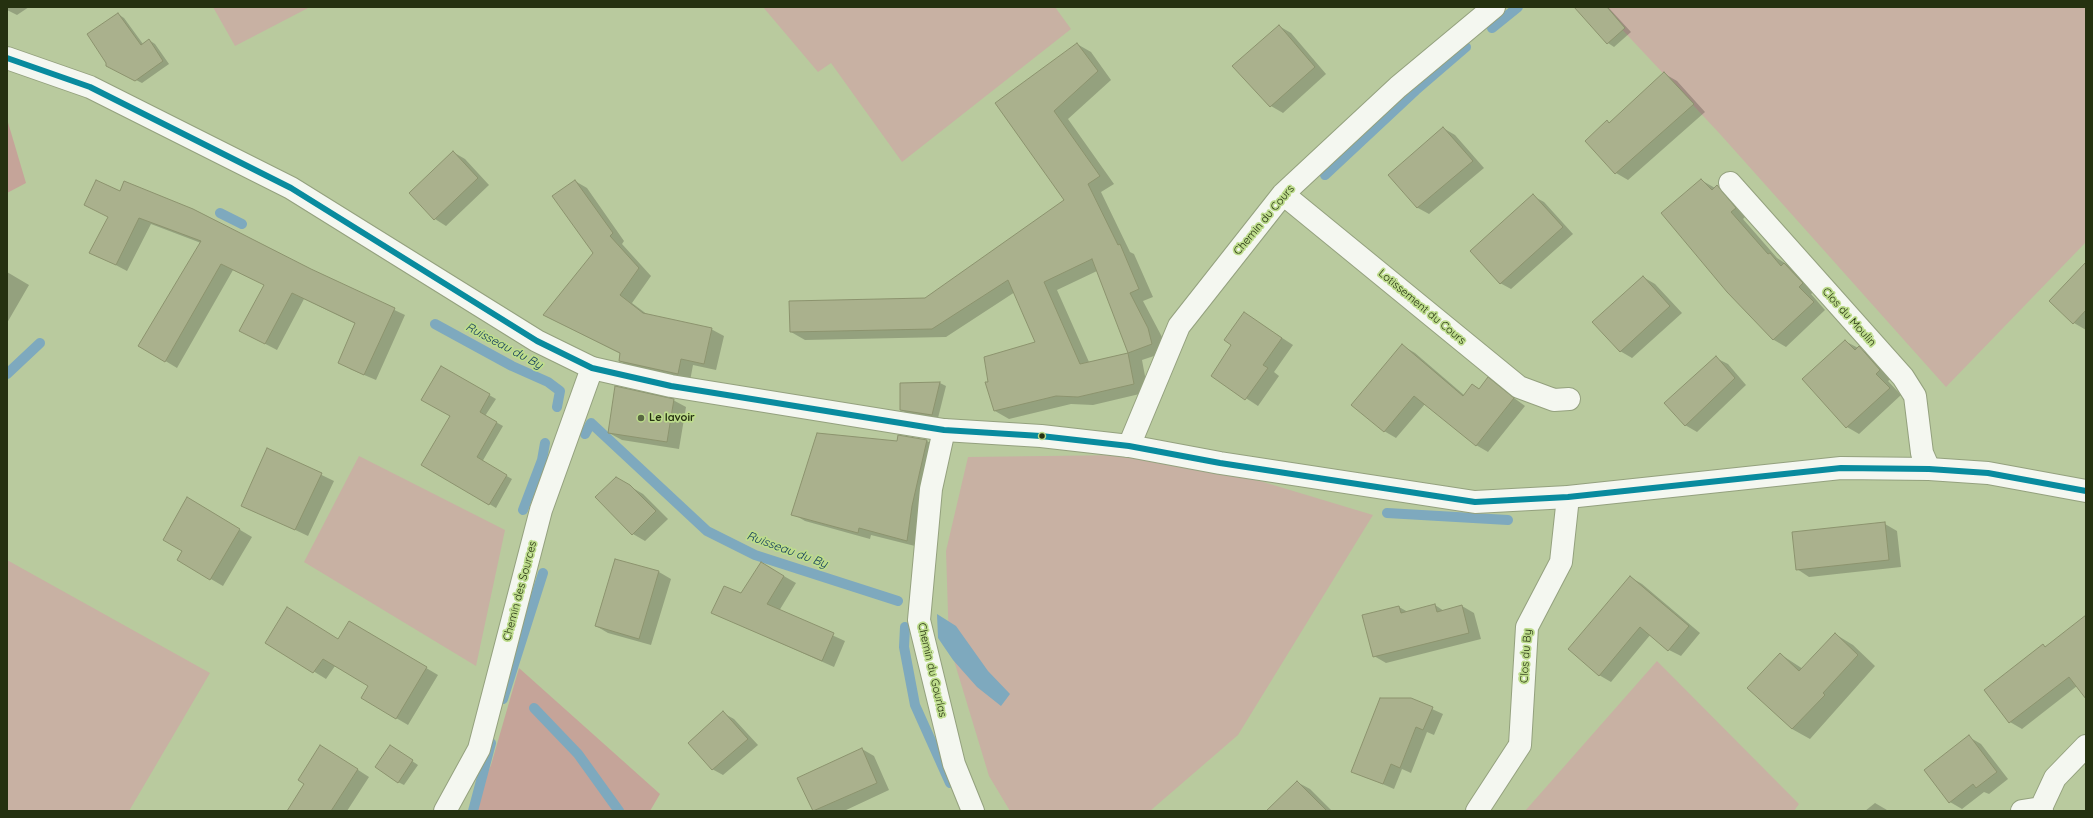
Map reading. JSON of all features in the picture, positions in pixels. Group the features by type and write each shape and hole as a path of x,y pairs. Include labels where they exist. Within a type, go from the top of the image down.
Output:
{"street":[{"name":"Chemin du Cours","path":"1129,446 1179,326 1283,194 1398,87 1494,7"},
{"path":"7,58 90,86 290,188 520,331 592,368 671,386 944,430 1042,436 1129,446 1220,463 1475,502 1568,497 1841,468 1929,469 1988,473 2086,491"},
{"name":"Clos du Moulin","path":"1730,184 1903,377 1915,396 1922,453 1929,469"},
{"name":"Lotissement du Cours","path":"1283,194 1519,387 1554,400 1569,399"},
{"name":"Chemin des Sources","path":"445,811 479,749 541,510 592,368"},
{"name":"Chemin du Gourlas","path":"944,430 931,489 919,620 954,764 973,811"},
{"name":"Clos du By","path":"1477,811 1520,745 1527,627 1561,562 1568,497"},
{"path":"2035,810 2055,778 2086,746"}],"shaded area":[{"path":"213,7 310,7 235,46"},
{"path":"763,7 1055,7 1071,29 902,162 831,63 818,72"},
{"path":"1601,7 2086,7 2086,242 1946,387 1720,134"},
{"path":"7,119 26,183 7,193"},
{"path":"1122,455 1260,481 1373,515 1238,735 1150,811 1010,811 989,776 949,644 946,551 968,457"},
{"path":"359,456 505,530 476,666 304,562"},
{"path":"7,560 210,673 129,811 7,811"},
{"path":"1657,661 1799,804 1794,811 1525,811"},
{"path":"519,668 660,794 650,811 471,811 491,765"}],"water":[{"path":"937,614 956,626 988,671 1010,694 1001,706 977,687 953,660 938,638"}],"building":[{"path":"1574,7 1607,7 1625,28 1607,44"},
{"path":"118,13 141,45 149,39 163,61 135,81 106,66 106,63 87,34"},
{"path":"1279,25 1315,67 1270,107 1232,66"},
{"path":"1077,43 1098,71 1054,111 1100,176 1088,184 1118,245 1120,244 1139,289 1130,293 1148,328 1152,344 1128,353 1134,384 1078,397 1056,396 994,411 985,382 988,382 984,357 1035,342 1008,280 932,329 790,332 789,301 925,298 1064,200 995,103","holes":["1092,259 1128,353 1080,364 1044,282"]},
{"path":"1664,72 1694,104 1615,174 1585,141 1607,120 1609,123"},
{"path":"1443,127 1473,161 1417,208 1388,175"},
{"path":"453,151 478,178 434,220 409,193"},
{"path":"1701,179 1712,190 1717,185 1736,208 1731,212 1768,254 1770,253 1781,266 1784,263 1803,283 1799,287 1814,302 1773,340 1727,292 1661,213"},
{"path":"96,180 120,191 124,181 193,209 311,269 395,308 364,375 338,363 355,323 292,293 265,344 239,331 264,285 221,264 165,362 138,346 201,241 139,218 116,265 89,253 108,217 84,205"},
{"path":"575,180 613,233 610,236 639,268 620,295 643,313 712,328 704,364 681,359 678,374 619,361 620,353 543,315 593,253 552,196"},
{"path":"1533,194 1563,227 1500,284 1470,251"},
{"path":"2086,262 2086,310 2073,324 2049,301"},
{"path":"1643,276 1670,306 1620,352 1592,322"},
{"path":"1244,312 1282,338 1263,365 1268,368 1245,400 1211,376 1231,345 1224,340"},
{"path":"1845,340 1855,350 1859,346 1880,370 1876,374 1890,388 1846,428 1802,379"},
{"path":"1402,344 1463,396 1472,384 1479,389 1488,377 1514,398 1476,446 1414,396 1384,432 1351,405"},
{"path":"1716,356 1735,378 1685,426 1664,403"},
{"path":"441,366 490,394 480,412 497,422 477,457 507,475 489,505 421,465 450,416 421,400"},
{"path":"940,382 932,415 900,410 900,383"},
{"name":"Le lavoir","path":"615,386 674,399 667,442 608,433"},
{"path":"817,433 897,441 898,435 927,440 912,506 907,541 859,528 858,533 791,515"},
{"path":"267,448 322,473 295,530 241,506"},
{"path":"616,477 630,485 656,511 632,535 595,497"},
{"path":"187,497 240,529 210,580 177,560 182,551 163,540"},
{"path":"1885,522 1889,560 1796,570 1792,532"},
{"path":"615,559 659,571 639,639 595,626"},
{"path":"761,562 784,576 767,604 834,633 822,661 711,613 724,586 741,593"},
{"path":"1630,576 1689,626 1668,651 1640,627 1599,676 1568,649"},
{"path":"1435,604 1437,612 1462,605 1469,633 1373,657 1362,615 1399,606 1401,613"},
{"path":"287,607 338,639 349,621 427,667 396,719 361,698 368,686 323,659 313,673 265,643"},
{"path":"2086,615 2086,699 2069,677 2009,723 1984,690 2043,644 2045,647"},
{"path":"1835,633 1858,655 1823,693 1825,695 1792,729 1747,688 1780,653 1799,671"},
{"path":"1380,698 1411,698 1433,707 1423,730 1416,727 1400,768 1391,764 1383,784 1351,772"},
{"path":"723,711 748,739 712,770 688,743"},
{"path":"1969,735 1997,772 1976,788 1973,784 1949,803 1924,770"},
{"path":"320,745 358,769 331,811 287,811 304,784 298,780"},
{"path":"390,745 413,760 398,783 375,767"},
{"path":"862,748 877,783 813,811 797,778"},
{"path":"1297,781 1327,811 1266,811"}],"waterway":[{"path":"1492,28 1518,7"},
{"path":"1325,175 1416,90 1466,47"},
{"name":"Ruisseau du By","path":"220,213 242,224"},
{"name":"Ruisseau du By","path":"435,324 512,366 548,382 560,391 557,407"},
{"name":"Ruisseau du By","path":"7,374 40,343"},
{"name":"Ruisseau du By","path":"585,434 591,423 707,531 755,555 898,601"},
{"path":"523,510 542,460 545,443"},
{"path":"1387,513 1508,520"},
{"path":"503,699 543,573"},
{"path":"905,627 904,647 915,705 950,783"},
{"path":"534,708 578,754 619,811"},
{"path":"473,811 491,743"}],"transit line":[{"path":"7,58 90,87 291,188 537,341 592,368 671,386 944,430 1041,436 1129,446 1220,463 1475,502 1568,497 1841,468 1929,469 1988,473 2086,491"}],"place":[{"name":"Le lavoir","path":"641,418"}]}
